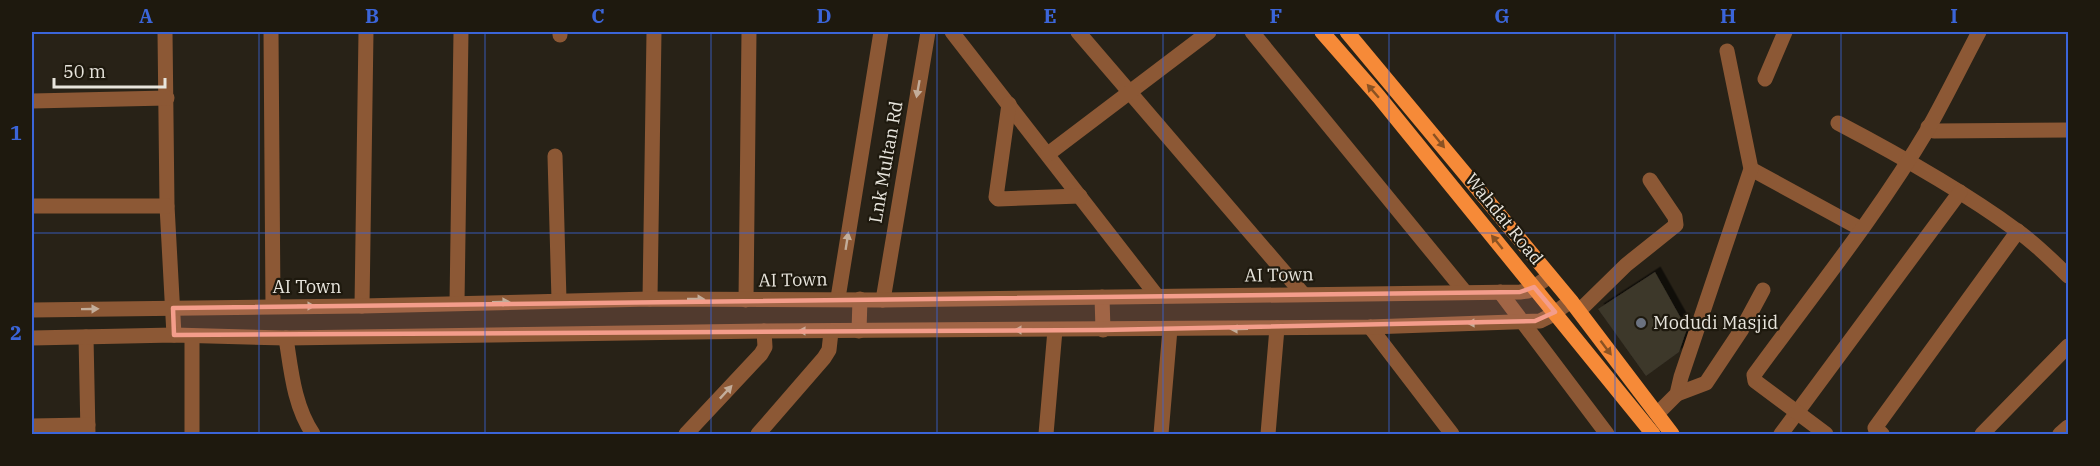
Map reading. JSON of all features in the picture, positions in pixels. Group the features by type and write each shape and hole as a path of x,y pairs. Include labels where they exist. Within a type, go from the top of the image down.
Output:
{"main road":[{"name":"Wahdat Road","path":"1322,32 1379,97 1653,435"},
{"name":"Wahdat Road","path":"1347,32 1575,306 1672,435"}],"street":[{"path":"165,32 167,206 174,335"},
{"path":"271,32 273,306"},
{"path":"362,306 366,32"},
{"path":"457,303 461,32"},
{"path":"650,298 654,32"},
{"path":"746,300 749,32"},
{"name":"Lnk Multan Rd","path":"838,298 881,32"},
{"name":"Lnk Multan Rd","path":"883,300 928,32"},
{"path":"952,32 1157,296"},
{"path":"1078,32 1303,294"},
{"path":"1048,154 1209,32"},
{"path":"1252,32 1465,292"},
{"path":"1765,79 1785,32"},
{"path":"1826,435 1755,381 1754,375 1861,229 1908,160 1928,128 1978,32"},
{"path":"1677,394 1751,169 1727,51"},
{"path":"32,101 166,98"},
{"path":"1009,104 996,197 998,199 1080,196"},
{"path":"1838,123 1908,160 1960,192 2018,231 2068,275"},
{"path":"1928,128 1934,131 2068,130"},
{"path":"555,156 559,300"},
{"path":"1751,169 1861,229"},
{"path":"32,338 174,335 286,338 764,331 1370,327 1540,321 1555,312 1575,306 1676,225 1675,217 1650,180"},
{"path":"1781,435 1960,192"},
{"path":"32,206 167,206"},
{"path":"1882,435 1875,428 2018,231"},
{"name":"AI Town","path":"32,310 362,306 650,298 883,300 1525,292 1550,276"},
{"path":"1657,414 1677,394 1706,383 1742,329 1763,290"},
{"path":"1500,292 1607,435"},
{"path":"1102,297 1103,330"},
{"path":"859,331 860,299"},
{"path":"1370,327 1452,435"},
{"path":"1268,435 1277,328"},
{"path":"1161,435 1170,329"},
{"path":"1046,435 1055,330"},
{"path":"686,435 761,354 765,347 764,331"},
{"path":"758,435 824,358 829,350 831,332"},
{"path":"192,336 192,435"},
{"path":"32,426 88,430 86,337"},
{"path":"286,338 292,379 301,412 312,435"},
{"path":"1982,435 2068,346"},
{"path":"2060,435 2068,427"}],"highlighted area":[{"path":"1534,287 1555,312 1535,321 1103,330 174,335 173,308 1520,292"}],"building":[{"path":"1655,272 1687,329 1679,352 1646,376 1598,309"}],"place":[{"name":"Modudi Masjid","path":"1641,323"}]}
